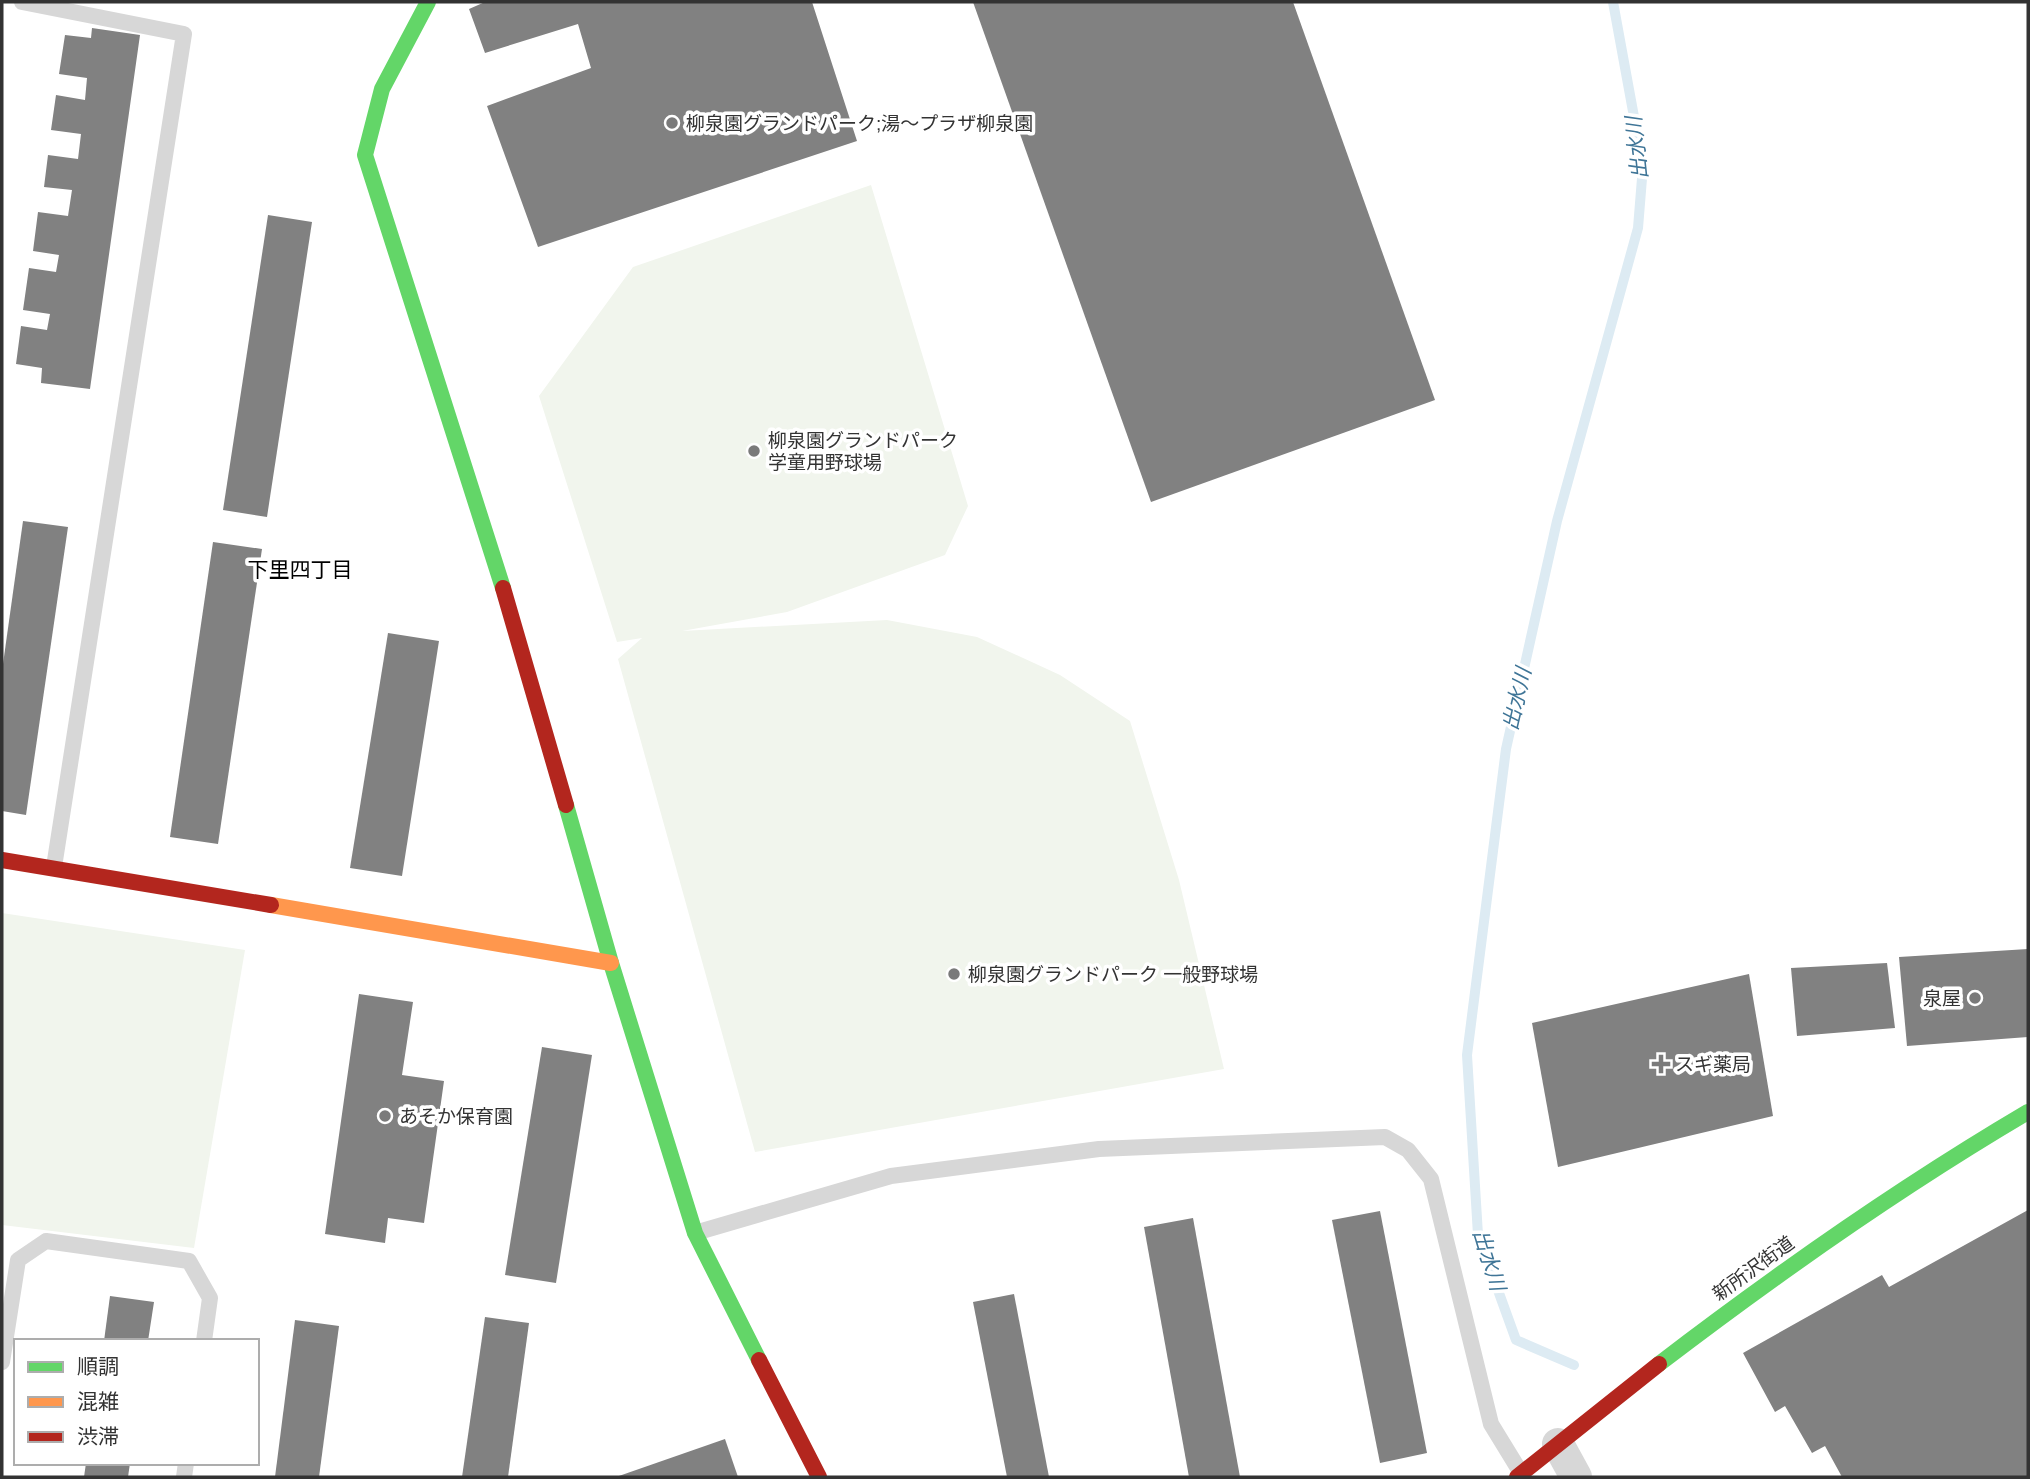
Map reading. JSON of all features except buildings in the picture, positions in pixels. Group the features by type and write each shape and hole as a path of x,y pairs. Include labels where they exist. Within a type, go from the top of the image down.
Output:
{"street":[{"path":"423,5 382,89 365,155 503,591 611,963 695,1233 819,1477"},
{"path":"2,860 611,963"},
{"name":"新所沢街道","path":"1519,1475 1734,1308 1863,1214 2028,1112"},
{"path":"1558,1444 1576,1477"}],"lane":[{"path":"22,2 184,34 54,867"},
{"path":"695,1233 905,1174 1099,1149 1385,1137 1408,1150 1431,1179 1491,1424 1519,1475"},
{"path":"2,1362 18,1260 46,1241 189,1261 210,1298 204,1339"}],"shaded area":[{"name":"柳泉園グランドパーク 一般野球場","path":"871,185 968,506 945,555 787,612 682,631 887,620 977,637 1060,675 1130,721 1179,880 1224,1069 755,1152 618,659 642,638 617,642 539,396 633,267"},
{"path":"2,913 245,950 194,1248 2,1225"}],"waterway":[{"name":"出水川","path":"1574,1365 1516,1340 1478,1235 1467,1055 1506,749 1557,521 1638,228 1643,166 1613,2"}],"traffic: fast":[{"path":"428,2 382,89 365,155 503,588"},
{"path":"566,805 611,963 695,1233 759,1360"},
{"path":"1659,1364 1840,1232 2028,1112"}],"traffic: slow":[{"path":"271,905 611,963"}],"traffic: jam":[{"path":"503,588 566,805"},
{"path":"2,860 271,905"},
{"path":"759,1360 819,1477"},
{"path":"1517,1477 1659,1364"}],"place":[{"name":"柳泉園グランドパーク;湯〜プラザ柳泉園","path":"672,123"},
{"name":"柳泉園グランドパーク 学童用野球場","path":"754,451"},
{"name":"柳泉園グランドパーク 一般野球場","path":"954,974"},
{"name":"泉屋","path":"1975,998"},
{"name":"スギ薬局","path":"1661,1064"},
{"name":"あそか保育園","path":"385,1116"}],"district":[{"name":"下里四丁目","path":"300,570"}]}
